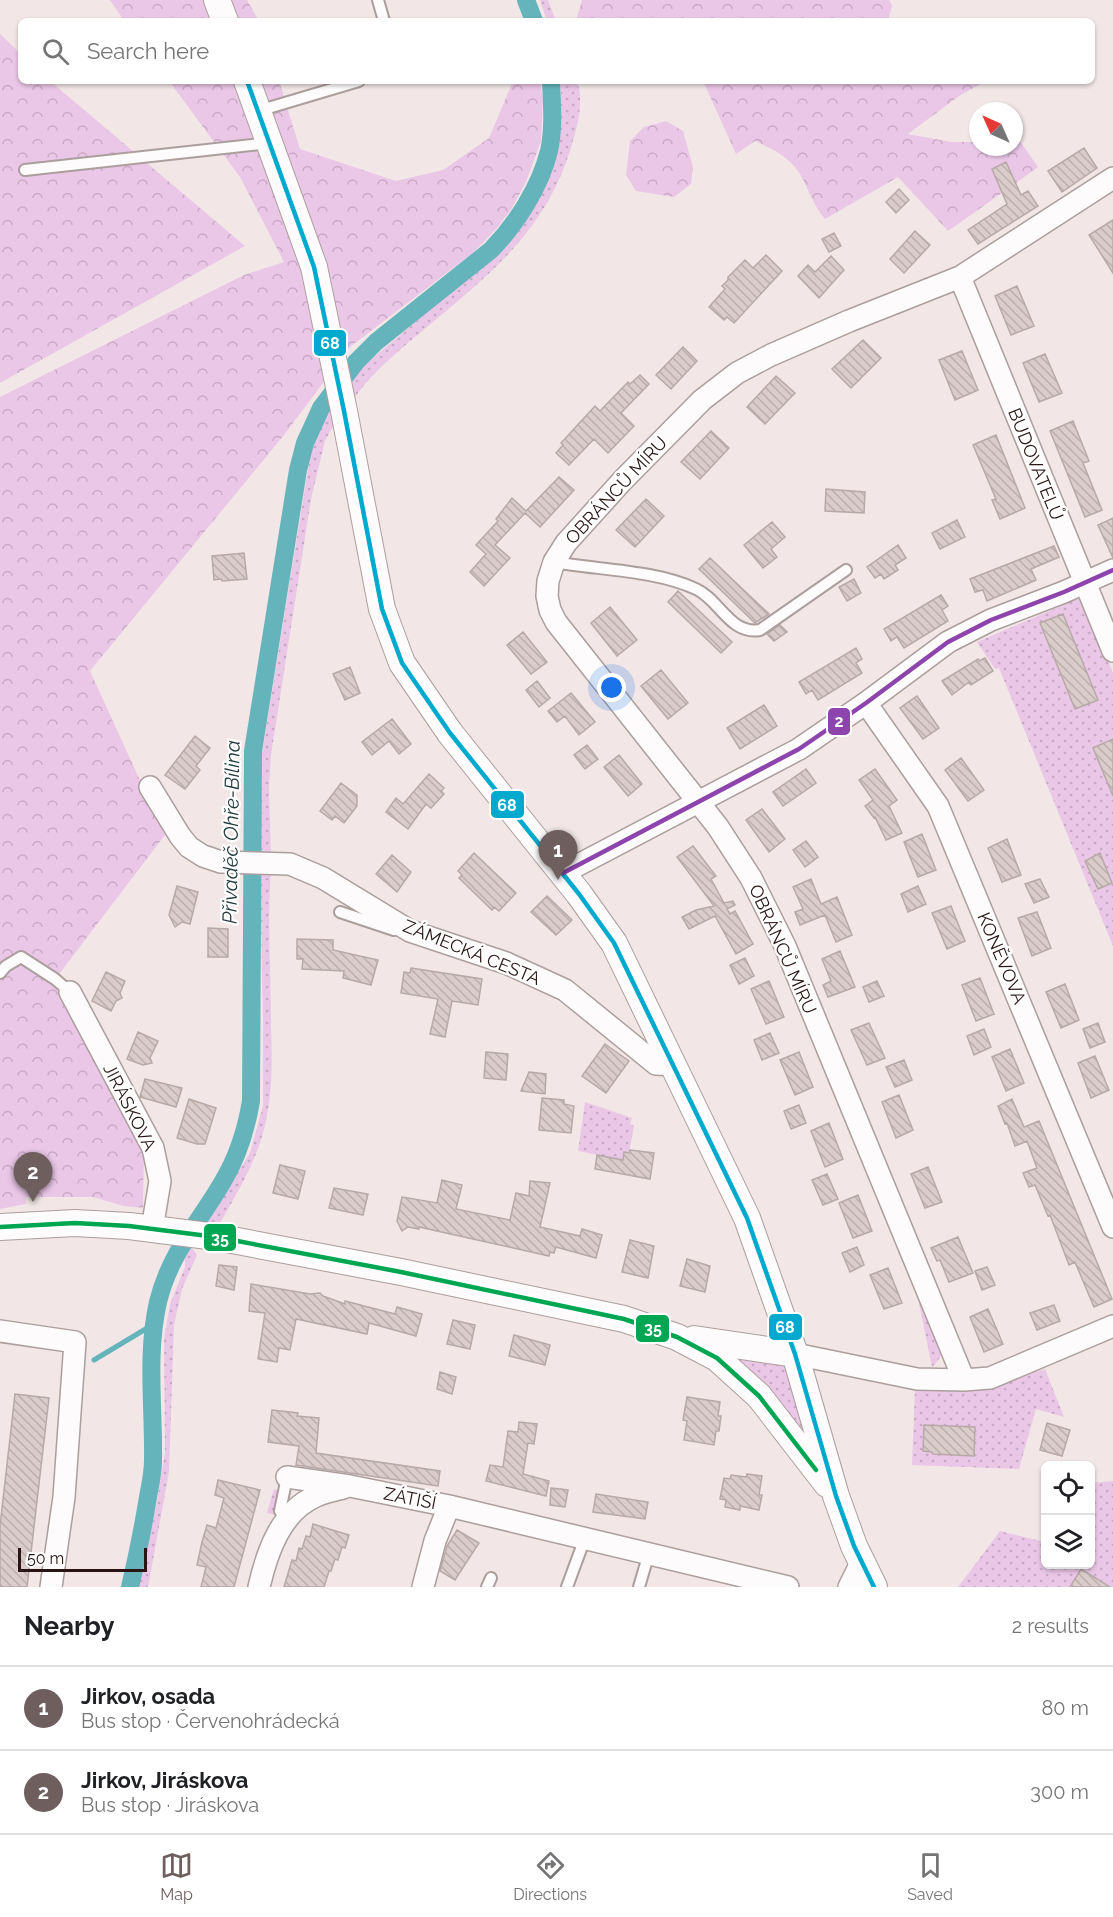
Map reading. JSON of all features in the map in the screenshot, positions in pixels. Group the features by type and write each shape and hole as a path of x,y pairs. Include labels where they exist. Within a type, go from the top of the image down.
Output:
{"street":[{"path":"217,0 224,18"},
{"path":"248,84 314,267 382,609 402,663 450,733 563,873 614,943 747,1218 795,1354 836,1496 874,1587"},
{"name":"OBRÁNCŮ MÍRU","path":"964,1380 785,946 751,878 718,827 555,622 547,596 548,581 554,562 566,543 623,480 692,409 737,373 771,355 849,321 960,277 1113,177"},
{"name":"BUDOVATELŮ","path":"960,277 1113,651"},
{"path":"563,873 799,749 948,642 992,620 1084,584 1113,570"},
{"name":"KONĚVOVA","path":"866,703 938,806 1113,1227"},
{"name":"ZÁMECKÁ CESTA","path":"150,787 189,847 202,856 221,862 290,864 323,878 410,930 506,963 565,990 656,1064 673,1065"},
{"name":"JIRÁSKOVA","path":"70,992 153,1148 160,1181 155,1230"},
{"path":"0,1227 75,1223 211,1237 401,1272 624,1319 676,1337 717,1358 759,1396 836,1496"},
{"path":"676,1337 795,1354 918,1379 964,1380 990,1378 1113,1326"},
{"path":"0,1331 75,1342 64,1497 51,1587"},
{"name":"ZÁTIŠÍ","path":"287,1477 350,1486 449,1506 435,1541 423,1587"},
{"path":"259,1587 266,1559 292,1512 315,1496 350,1486"},
{"path":"449,1506 788,1587"},
{"path":"849,1587 862,1561"}],"lane":[{"path":"378,0 383,18"},
{"path":"258,112 349,84"},
{"path":"25,170 269,143"},
{"path":"554,562 674,580 700,590 736,624 751,631 760,630 846,570"},
{"path":"340,912 398,931 410,930"},
{"path":"0,973 6,966 21,957 55,979 70,992"},
{"path":"287,1477 280,1511 288,1519"},
{"path":"567,1587 585,1538"},
{"path":"639,1587 649,1553"}],"green space":[{"path":"110,0 247,0 257,18 122,18"},
{"path":"540,0 548,0 555,18 546,18"},
{"path":"582,0 889,0 892,5 889,18 577,18"},
{"path":"0,34 18,51 18,84 54,84 245,246 0,383"},
{"path":"171,84 280,84 300,149 396,181 443,170 489,138 512,84 540,84 543,100 541,141 526,182 512,208 497,228 474,252 350,347 284,435 90,671 165,835 53,982 144,1149 143,1208 124,1206 93,1197 26,1197 26,1204 0,1209 0,397 244,275 284,262 240,177"},
{"path":"560,84 578,84 580,96 578,121 562,174 533,225 495,268 389,360 355,397 350,377 500,251 526,218 546,184 556,158"},
{"path":"704,84 981,84 959,96 908,134 951,142 969,142 969,156 1023,156 1023,145 1038,167 1016,183 999,183 1002,193 948,231 898,177 825,219 796,168 774,150 755,141 736,154"},
{"path":"666,121 683,131 693,167 691,184 674,197 636,191 626,175 630,141 644,127"},
{"path":"331,406 336,421 325,441 311,499 271,755 269,786 271,856 260,854 262,754 312,448"},
{"path":"1075,596 1082,599 1113,673 1113,946 999,668 995,669 977,642 1061,606"},
{"path":"260,870 271,870 269,928 272,1063 268,1113 252,1164 219,1225 203,1223 217,1206 250,1153 263,1106"},
{"path":"585,1102 632,1118 630,1124 634,1126 629,1153 624,1152 623,1160 578,1151"},
{"path":"191,1247 197,1255 182,1289 174,1325 169,1472 148,1587 138,1587 156,1507 165,1452 164,1339 170,1304 185,1267 185,1255"},
{"path":"918,1298 943,1352 932,1367"},
{"path":"731,1357 784,1360 794,1379 803,1432"},
{"path":"1045,1369 1064,1417 1036,1409 1019,1469 912,1465 915,1388 1010,1380"},
{"path":"1113,1481 1113,1587 958,1587 1000,1531 1041,1541 1041,1569 1095,1569 1095,1483"},
{"path":"274,1489 280,1491 273,1514 267,1513"}],"building":[{"path":"1084,148 1097,168 1062,192 1048,171"},
{"path":"1006,162 1021,195 1028,191 1038,206 978,244 968,230 1007,204 992,169"},
{"path":"899,189 909,200 896,213 886,202"},
{"path":"1113,220 1113,273 1089,235"},
{"path":"915,231 930,245 904,273 890,259"},
{"path":"834,233 841,246 829,252 822,239"},
{"path":"766,255 782,271 734,323 727,317 724,320 709,307 725,289 722,286 745,260 753,268"},
{"path":"831,256 844,270 819,298 798,276 808,265 815,272"},
{"path":"1017,286 1034,326 1011,335 995,296"},
{"path":"863,340 881,358 851,388 832,369"},
{"path":"683,347 697,361 671,389 656,375"},
{"path":"962,351 978,390 955,400 939,360"},
{"path":"1045,354 1062,393 1039,402 1023,363"},
{"path":"640,375 649,384 621,413 634,426 608,453 594,439 569,465 556,453 563,445 561,443 595,406 600,411 628,382 630,384"},
{"path":"776,376 795,393 765,424 747,407"},
{"path":"1073,421 1089,461 1083,463 1102,510 1085,517 1050,431"},
{"path":"711,431 729,448 700,479 681,462"},
{"path":"996,435 1025,508 1000,519 992,500 996,499 973,445"},
{"path":"559,477 574,490 540,527 525,513 495,545 510,558 484,586 470,572 486,554 476,545 498,521 496,519 512,498 526,511"},
{"path":"826,489 865,492 864,513 825,511"},
{"path":"646,499 664,516 635,547 616,530"},
{"path":"1113,518 1113,558 1098,525"},
{"path":"957,520 965,537 940,549 932,533"},
{"path":"772,522 785,537 771,549 777,557 763,568 744,545"},
{"path":"898,545 906,558 895,565 898,570 884,579 881,574 875,578 867,567"},
{"path":"1054,546 1059,557 1031,569 1036,580 987,601 983,590 975,592 970,579"},
{"path":"244,553 247,579 214,580 212,556"},
{"path":"710,558 769,614 755,623 699,569"},
{"path":"854,579 861,593 847,601 839,587"},
{"path":"678,591 732,642 721,653 668,602"},
{"path":"941,595 948,606 942,610 948,621 904,648 897,637 891,641 884,629"},
{"path":"610,607 637,640 617,656 591,623"},
{"path":"1063,614 1098,700 1075,709 1040,623"},
{"path":"780,625 787,632 774,641 767,634"},
{"path":"523,632 547,662 531,674 507,645"},
{"path":"856,648 862,659 856,663 862,673 818,700 812,690 806,694 799,682"},
{"path":"985,658 993,671 971,685 969,682 952,695 942,681 978,659 979,661"},
{"path":"350,667 360,693 345,700 333,674"},
{"path":"661,670 688,703 668,719 641,686"},
{"path":"537,681 550,698 539,707 526,690"},
{"path":"571,693 595,722 579,735 565,716 557,722 548,711"},
{"path":"917,696 939,728 923,739 900,708"},
{"path":"764,705 777,726 740,749 727,728"},
{"path":"392,719 411,744 399,754 389,741 372,755 362,742"},
{"path":"195,736 210,748 196,766 200,770 185,789 165,775"},
{"path":"1113,739 1113,796 1093,748"},
{"path":"587,745 598,759 585,769 574,755"},
{"path":"619,755 642,784 628,796 604,767"},
{"path":"961,758 984,790 968,801 945,770"},
{"path":"806,769 816,783 783,806 773,792"},
{"path":"875,769 897,800 889,806 902,833 886,840 875,817 865,806 873,800 859,780"},
{"path":"429,774 444,788 441,791 444,794 431,808 426,804 408,829 386,812 396,798 403,804"},
{"path":"341,783 357,795 357,806 344,823 335,816 332,820 320,811"},
{"path":"762,809 785,839 769,852 746,820"},
{"path":"922,834 936,870 918,877 904,842"},
{"path":"1007,839 1021,875 1002,882 988,848"},
{"path":"806,841 818,857 805,867 793,850"},
{"path":"693,846 716,876 711,879 724,903 733,901 735,905 727,909 730,914 735,911 753,944 736,954 715,916 689,929 682,917 696,910 714,906 677,857"},
{"path":"474,853 516,893 499,911 494,907 492,910 459,878 462,875 458,871"},
{"path":"1100,853 1112,883 1098,889 1085,861"},
{"path":"392,855 411,872 397,892 376,874"},
{"path":"811,879 821,904 837,897 852,935 836,942 825,915 800,925 795,912 803,909 793,887"},
{"path":"1040,879 1049,897 1034,903 1025,884"},
{"path":"177,886 198,892 190,924 182,922 175,927 169,915"},
{"path":"918,886 926,904 908,912 901,894"},
{"path":"547,896 572,920 556,935 531,912"},
{"path":"951,906 965,941 947,949 932,913"},
{"path":"1037,912 1051,948 1032,956 1018,918"},
{"path":"208,928 228,929 228,957 208,957"},
{"path":"297,939 333,940 333,950 378,960 371,985 343,978 344,971 302,969 303,959 297,959"},
{"path":"840,951 855,987 828,997 823,985 831,981 822,959"},
{"path":"745,958 754,976 739,984 730,965"},
{"path":"411,968 482,979 478,1005 452,1001 445,1037 430,1034 438,999 401,993 404,972 410,973"},
{"path":"106,972 125,981 120,993 122,998 116,1001 111,1011 92,1001"},
{"path":"980,978 994,1014 976,1021 962,985"},
{"path":"769,981 784,1017 766,1024 751,989"},
{"path":"877,981 884,996 869,1002 863,987"},
{"path":"1065,984 1079,1020 1061,1028 1046,992"},
{"path":"869,1023 885,1058 867,1065 851,1030"},
{"path":"1098,1023 1105,1042 1090,1048 1083,1029"},
{"path":"984,1029 991,1047 974,1055 967,1036"},
{"path":"138,1032 158,1041 150,1058 152,1063 143,1065 127,1059"},
{"path":"770,1033 779,1053 762,1060 754,1040"},
{"path":"605,1044 629,1061 606,1093 582,1076"},
{"path":"1010,1049 1024,1083 1006,1091 992,1057"},
{"path":"486,1052 508,1054 506,1080 484,1078"},
{"path":"799,1052 813,1087 795,1095 780,1060"},
{"path":"1095,1056 1109,1090 1091,1098 1078,1063"},
{"path":"904,1060 912,1080 895,1087 886,1067"},
{"path":"529,1072 546,1074 545,1094 521,1091"},
{"path":"145,1079 182,1088 176,1107 140,1097"},
{"path":"899,1095 913,1130 896,1138 882,1102"},
{"path":"542,1098 564,1100 564,1104 574,1106 571,1133 539,1130"},
{"path":"189,1099 216,1108 205,1144 177,1138"},
{"path":"1012,1099 1024,1127 1039,1121 1112,1299 1094,1307 1075,1262 1069,1265 1050,1215 1048,1216 1035,1185 1029,1187 1023,1173 1037,1168 1027,1141 1015,1146 998,1106"},
{"path":"799,1105 806,1123 791,1129 784,1111"},
{"path":"829,1123 843,1159 825,1167 811,1131"},
{"path":"630,1150 654,1153 650,1179 595,1169 597,1155 623,1160 624,1152 629,1153"},
{"path":"280,1165 305,1171 298,1199 273,1193"},
{"path":"928,1167 942,1202 925,1208 911,1174"},
{"path":"827,1174 838,1199 823,1205 812,1180"},
{"path":"442,1180 462,1185 456,1209 510,1220 516,1193 529,1196 530,1181 550,1183 540,1227 580,1236 582,1229 602,1235 596,1258 556,1247 554,1253 550,1252 549,1256 419,1227 419,1229 408,1227 402,1231 397,1221 402,1197 437,1203"},
{"path":"334,1188 368,1194 363,1215 329,1208"},
{"path":"858,1195 872,1231 853,1238 839,1203"},
{"path":"958,1237 973,1273 949,1282 940,1260 937,1261 931,1248"},
{"path":"630,1240 654,1246 648,1278 622,1272"},
{"path":"857,1247 864,1265 850,1272 842,1253"},
{"path":"687,1259 710,1266 705,1292 680,1286"},
{"path":"219,1265 237,1267 234,1290 216,1286"},
{"path":"987,1267 995,1285 982,1290 975,1271"},
{"path":"888,1268 902,1303 884,1309 870,1275"},
{"path":"251,1284 310,1294 320,1293 345,1304 345,1301 395,1314 397,1307 422,1314 416,1336 369,1323 367,1334 296,1319 290,1350 279,1348 277,1362 258,1359 265,1313 249,1311"},
{"path":"1054,1305 1060,1321 1037,1330 1030,1313"},
{"path":"988,1309 1003,1344 984,1352 970,1317"},
{"path":"453,1320 475,1325 470,1349 447,1344"},
{"path":"514,1335 550,1345 545,1365 509,1356"},
{"path":"440,1372 456,1377 452,1394 437,1389"},
{"path":"15,1394 49,1398 27,1587 0,1587 0,1526"},
{"path":"687,1397 720,1402 719,1431 716,1431 714,1445 684,1440 687,1421 683,1420"},
{"path":"272,1410 319,1418 316,1453 440,1471 438,1486 296,1465 299,1446 268,1442"},
{"path":"519,1422 537,1424 534,1444 528,1443 523,1474 549,1481 546,1496 486,1481 490,1465 503,1467 508,1431 518,1432"},
{"path":"1047,1423 1070,1430 1062,1456 1040,1450"},
{"path":"924,1425 975,1427 974,1456 933,1454 923,1451"},
{"path":"747,1474 762,1476 759,1510 740,1506 740,1510 725,1507 726,1500 720,1499 724,1478 730,1479 731,1475 746,1477"},
{"path":"218,1480 260,1490 234,1587 201,1587 206,1567 197,1565 202,1542 207,1525 216,1528 224,1498 215,1495"},
{"path":"551,1488 568,1490 565,1507 550,1505"},
{"path":"596,1494 648,1502 645,1519 593,1512"},
{"path":"313,1524 349,1535 345,1548 342,1547 338,1560 335,1559 324,1587 284,1587 292,1560 296,1561 299,1548 302,1549 306,1536 310,1537"},
{"path":"457,1530 479,1543 455,1580 440,1571 447,1546"},
{"path":"1081,1569 1110,1587 1070,1587"}],"waterway":[{"name":"Přivaděč Ohře-Bílina","path":"526,0 533,18"},
{"name":"Přivaděč Ohře-Bílina","path":"130,1587 152,1470 151,1362 158,1302 163,1284 177,1254 233,1163 244,1133 251,1101 253,751 298,470 305,443 321,408 356,362 376,342 491,250 510,228 534,191 549,151 552,125 551,84"},
{"path":"94,1360 154,1324"}],"transit line":[{"name":"68","path":"248,84 314,267 382,609 402,663 450,733 579,894 614,943 747,1218 795,1354 836,1496 854,1546 874,1587"},
{"name":"2","path":"563,873 799,749 948,642 991,620 1113,570"},
{"name":"35","path":"0,1227 75,1223 129,1226 216,1237 401,1272 624,1319 677,1337 717,1358 759,1396 816,1470"}],"place":[{"name":"Jirkov, osada","path":"558,880"},
{"name":"Jirkov, Jiráskova","path":"33,1202"}]}
